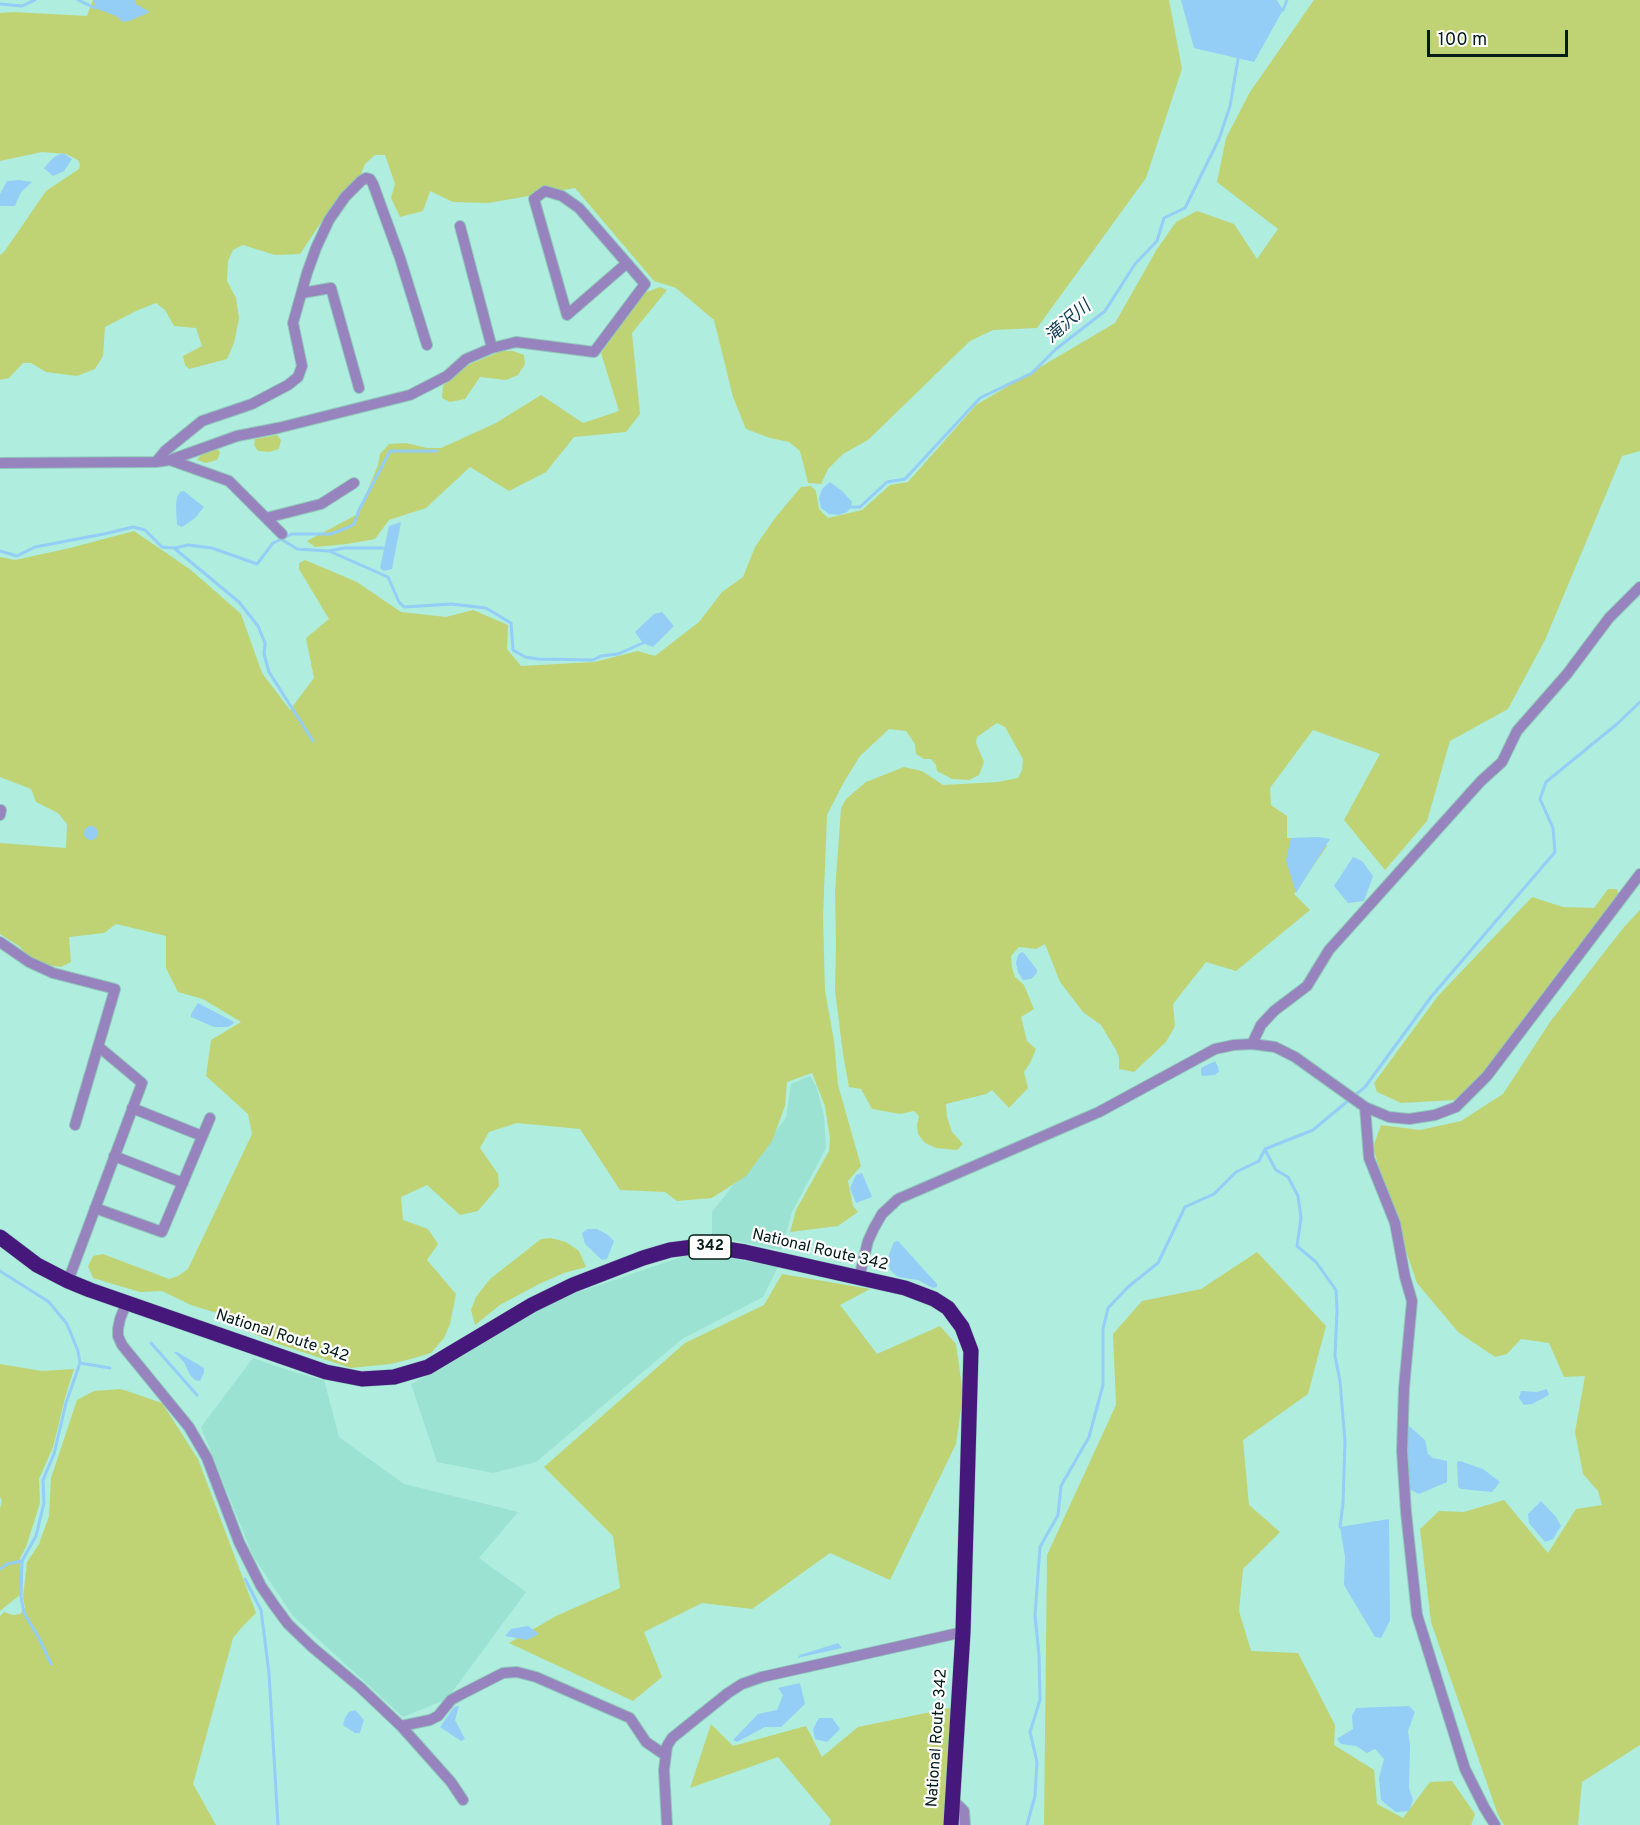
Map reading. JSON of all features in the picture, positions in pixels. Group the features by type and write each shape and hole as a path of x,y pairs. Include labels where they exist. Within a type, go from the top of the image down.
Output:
{"highway":[{"name":"National Route 342","path":"0,1237 37,1265 68,1281 126,1304 342,1377 370,1379 394,1377 428,1367 532,1305 573,1285 632,1261 670,1250 713,1247 746,1252 905,1288 934,1299 948,1308 962,1327 971,1351 963,1632 951,1825"}],"street":[{"path":"156,462 202,421 252,404 288,385 298,377 302,366 293,322 313,257 329,220 345,197 366,178 370,179 400,258 427,345"},
{"path":"0,463 170,460 237,436 278,428 410,394 447,376 466,359 492,348 516,342 594,352 645,284 627,263 579,208 562,196 545,191 534,198 567,315 627,263"},
{"path":"460,226 492,348"},
{"path":"302,293 331,288 359,388"},
{"path":"170,460 228,481 282,534"},
{"path":"266,518 321,504 354,483"},
{"path":"1252,1044 1261,1025 1274,1011 1306,986 1329,950 1481,781 1502,762 1517,731 1567,674 1609,618 1640,587"},
{"path":"859,1278 868,1241 874,1228 882,1214 898,1199 1099,1112 1215,1049 1252,1044 1275,1047 1295,1057 1365,1107 1389,1117 1409,1119 1435,1115 1456,1107 1487,1076 1640,874"},
{"path":"0,942 29,962 53,973 115,989 75,1125"},
{"path":"68,1281 142,1083 99,1047"},
{"path":"1365,1107 1370,1158 1395,1223 1412,1301 1404,1388 1402,1451 1417,1615 1465,1769 1495,1825"},
{"path":"132,1108 202,1137"},
{"path":"95,1208 162,1232 210,1118"},
{"path":"114,1156 183,1183"},
{"path":"126,1304 118,1329 122,1345 189,1426 207,1458 239,1542 261,1586 288,1624 401,1726 451,1782 463,1800"},
{"path":"667,1825 664,1785 667,1746 672,1738 700,1714 742,1684 810,1665 963,1632"},
{"path":"401,1726 438,1716 451,1700 509,1671 536,1677 630,1718 646,1742 665,1755"},
{"path":"953,1800 964,1811 965,1825"}],"shaded area":[{"path":"810,1076 817,1088 824,1116 826,1148 792,1212 781,1250 712,1236 712,1212 786,1118 791,1084"},
{"path":"687,1255 717,1256 778,1267 763,1297 682,1339 536,1462 493,1473 437,1462 411,1384 449,1364 538,1310 570,1295"},
{"path":"253,1358 324,1380 339,1437 404,1484 518,1512 479,1558 526,1592 447,1699 403,1717 293,1616 253,1556 201,1427"}],"green space":[{"path":"93,0 1169,0 1182,69 1146,178 1037,328 993,330 970,341 868,440 843,454 828,469 821,484 808,483 800,451 789,442 746,429 733,397 714,320 676,288 654,281 575,188 488,203 453,202 430,191 423,211 400,217 391,198 395,184 385,155 375,155 365,164 360,176 340,194 300,254 275,255 243,245 233,250 228,261 227,281 236,298 239,318 234,343 227,359 189,369 185,365 183,356 202,346 196,328 174,326 165,310 156,303 105,327 103,356 95,369 77,376 46,372 31,363 23,363 9,378 0,380 0,255 46,191 79,169 80,165 78,160 66,154 42,152 0,161 0,13 87,16"},
{"path":"1314,0 1640,0 1640,451 1622,456 1545,640 1508,709 1450,741 1427,821 1385,870 1344,820 1380,754 1313,730 1270,788 1271,805 1287,816 1287,838 1317,838 1327,846 1294,894 1310,910 1236,971 1206,962 1173,1004 1175,1026 1166,1042 1134,1072 1119,1069 1116,1050 1101,1025 1083,1012 1060,982 1045,944 1036,949 1019,947 1011,956 1012,968 1015,977 1024,985 1034,1009 1021,1017 1027,1041 1036,1049 1024,1072 1028,1088 1009,1108 992,1090 986,1094 946,1104 952,1132 963,1144 957,1150 936,1148 925,1143 918,1134 919,1116 914,1111 900,1114 872,1109 861,1089 849,1087 835,990 835,892 841,808 846,799 866,782 904,767 922,771 943,785 998,782 1018,778 1022,770 1023,759 1005,727 997,723 977,737 976,743 984,762 979,775 969,780 952,779 937,771 931,759 924,759 916,754 915,744 906,731 889,729 860,756 827,815 823,917 825,991 834,1041 838,1085 861,1166 848,1181 853,1206 858,1212 838,1226 790,1232 796,1210 829,1151 830,1139 825,1106 812,1073 787,1082 785,1106 772,1141 746,1176 712,1198 677,1201 665,1192 620,1190 580,1129 517,1123 489,1132 480,1148 498,1174 499,1186 478,1211 460,1215 427,1185 401,1197 403,1220 428,1229 438,1244 427,1260 456,1294 450,1324 444,1338 431,1353 411,1359 390,1364 351,1368 249,1332 217,1313 191,1305 162,1291 140,1292 93,1278 88,1266 93,1256 103,1254 169,1279 188,1269 252,1134 248,1114 206,1076 211,1040 241,1022 203,999 178,992 166,968 166,936 116,924 104,933 69,937 71,962 61,967 34,963 19,946 0,934 0,843 66,848 67,824 58,813 36,802 31,789 0,777 0,557 15,560 134,531 191,570 241,614 262,673 290,710 314,678 306,638 329,619 299,569 299,563 305,560 357,582 401,612 446,617 473,610 508,625 507,649 521,666 594,662 638,651 655,656 699,622 722,592 743,577 755,547 801,487 811,486 816,491 819,509 828,518 862,510 890,485 908,482 976,405 1115,323 1157,249 1176,222 1197,211 1234,224 1257,259 1278,229 1217,182 1226,138 1250,92"},
{"path":"660,287 667,290 632,333 640,414 626,432 574,437 546,472 509,491 470,467 426,508 389,520 375,539 315,547 307,541 358,514 378,465 380,454 389,444 406,443 427,448 441,448 496,423 541,395 583,423 619,411 601,353 644,293"},
{"path":"502,351 513,351 524,355 525,364 518,375 506,380 480,377 465,399 450,402 442,398 443,386 455,375 470,364"},
{"path":"277,435 281,440 279,449 269,452 258,451 254,445 255,439"},
{"path":"218,449 220,453 217,460 206,463 197,460 203,452"},
{"path":"1608,889 1617,889 1619,897 1483,1074 1455,1100 1401,1103 1377,1092 1374,1083 1438,996 1532,897 1563,907 1594,908"},
{"path":"1640,910 1640,1745 1582,1782 1578,1825 1504,1825 1498,1815 1431,1622 1420,1529 1439,1511 1464,1512 1504,1500 1548,1553 1576,1509 1602,1505 1598,1491 1583,1474 1575,1432 1585,1376 1564,1377 1549,1343 1521,1339 1507,1354 1495,1357 1458,1332 1417,1283 1373,1147 1381,1125 1420,1130 1461,1121 1503,1094 1550,1022 1624,927"},
{"path":"551,1238 566,1242 579,1251 586,1267 564,1273 539,1284 500,1305 475,1325 471,1310 476,1297 490,1279 541,1239"},
{"path":"1257,1252 1326,1326 1308,1394 1243,1440 1249,1505 1280,1532 1243,1569 1239,1611 1251,1651 1298,1653 1335,1725 1334,1745 1374,1770 1377,1804 1403,1818 1430,1782 1452,1781 1475,1814 1471,1825 1044,1825 1047,1555 1116,1405 1113,1334 1142,1301 1201,1289"},
{"path":"782,1274 870,1289 840,1305 877,1354 940,1326 956,1344 963,1394 956,1444 890,1580 830,1553 752,1609 702,1603 644,1632 662,1677 633,1701 509,1643 558,1615 620,1588 613,1536 544,1467 685,1343 764,1305"},
{"path":"0,1364 42,1371 74,1369 53,1447 39,1479 40,1503 26,1547 20,1558 21,1594 0,1611 0,1509 2,1501 0,1497"},
{"path":"121,1389 162,1403 198,1459 256,1613 233,1638 193,1784 216,1825 0,1825 0,1616 4,1612 13,1615 20,1614 25,1608 23,1597 27,1562 39,1544 49,1516 51,1478 77,1400 94,1391"},
{"path":"950,1708 949,1789 944,1825 829,1825 831,1820 778,1757 690,1788 711,1724 733,1746 806,1726 822,1757 858,1727"}],"water":[{"path":"94,0 135,0 136,4 150,12 123,22 116,16 95,8"},
{"path":"1181,0 1277,0 1283,10 1254,62 1194,48"},
{"path":"63,153 72,159 64,171 53,176 44,168 54,157"},
{"path":"7,181 32,182 21,192 15,206 0,206 0,194"},
{"path":"830,482 852,502 847,512 839,515 829,514 821,508 819,498 822,489"},
{"path":"184,491 204,507 195,518 182,527 177,525 176,506 177,497 180,492"},
{"path":"401,522 392,569 384,571 380,568 389,526"},
{"path":"662,612 674,626 653,647 643,643 635,632 654,614"},
{"path":"88,826 94,826 98,833 94,840 88,840 84,836 84,830"},
{"path":"1291,838 1330,839 1296,893 1286,860"},
{"path":"1353,857 1362,861 1373,876 1364,901 1348,903 1334,886"},
{"path":"1022,952 1037,970 1031,979 1023,980 1018,972 1016,963 1018,955"},
{"path":"198,1003 234,1022 233,1024 228,1027 214,1027 191,1017"},
{"path":"1215,1061 1219,1072 1215,1075 1202,1076 1201,1068"},
{"path":"862,1173 872,1197 856,1203 850,1188 856,1175"},
{"path":"588,1229 597,1229 614,1241 607,1259 602,1260 585,1244 582,1233"},
{"path":"898,1241 937,1284 937,1287 933,1288 918,1280 898,1277 890,1270 888,1257 894,1242"},
{"path":"174,1352 204,1368 200,1381 190,1375 184,1362"},
{"path":"1547,1389 1549,1395 1532,1404 1524,1405 1519,1398 1521,1391 1537,1392"},
{"path":"1409,1426 1425,1440 1428,1454 1433,1458 1447,1461 1447,1482 1419,1494 1409,1489 1407,1427"},
{"path":"1457,1462 1483,1469 1500,1482 1492,1492 1461,1489 1458,1487"},
{"path":"1541,1501 1561,1526 1553,1539 1545,1542 1529,1523 1528,1514"},
{"path":"1389,1519 1390,1621 1381,1638 1375,1637 1344,1585 1345,1557 1340,1527"},
{"path":"528,1626 539,1634 527,1640 505,1636 511,1629"},
{"path":"838,1643 842,1648 797,1658 800,1655"},
{"path":"800,1683 805,1704 781,1727 765,1727 737,1742 733,1740 758,1714 777,1710 783,1695 778,1688"},
{"path":"459,1706 455,1720 465,1739 461,1741 440,1727 454,1707"},
{"path":"1409,1706 1415,1712 1408,1731 1409,1788 1413,1800 1409,1811 1396,1812 1381,1800 1379,1778 1384,1759 1375,1749 1367,1753 1356,1746 1341,1744 1337,1739 1353,1729 1352,1716 1356,1708"},
{"path":"355,1710 364,1720 360,1733 355,1733 343,1725 349,1712"},
{"path":"819,1718 832,1718 840,1729 827,1742 815,1739 813,1729"}],"waterway":[{"path":"0,4 22,6 35,0"},
{"path":"78,0 95,8"},
{"name":"滝沢川","path":"1283,10 1287,0"},
{"name":"滝沢川","path":"851,507 860,507 887,482 905,479 980,398 1032,373 1056,349 1105,311 1135,264 1157,241 1164,218 1185,208 1219,139 1230,106 1238,59"},
{"path":"175,548 188,545 212,548 257,564 273,543 292,534 331,534 354,524 390,451 437,451"},
{"path":"0,551 17,556 35,547 133,527 145,530 162,547 174,548 239,602 258,626 265,643 264,654 269,672 313,741"},
{"path":"281,539 297,549 329,551 344,548 383,548"},
{"path":"329,551 388,577 399,602 404,607 451,604 486,608 511,623 513,650 525,657 593,660 601,656 618,654 643,643"},
{"path":"1354,1096 1365,1087 1431,997 1555,852 1553,828 1540,799 1546,782 1617,724 1640,702"},
{"path":"1027,1825 1035,1796 1037,1762 1030,1732 1040,1700 1035,1615 1040,1547 1058,1515 1061,1486 1089,1437 1103,1385 1103,1329 1108,1308 1128,1287 1158,1263 1185,1207 1214,1194 1236,1172 1259,1161 1265,1149 1313,1130 1349,1100"},
{"path":"1265,1150 1276,1170 1288,1177 1298,1196 1301,1218 1297,1246 1316,1262 1336,1290 1335,1356 1340,1381 1345,1442 1340,1527"},
{"path":"0,1271 49,1302 67,1324 78,1351 80,1363 66,1403 54,1454 43,1480 44,1503 36,1536 22,1561 7,1564 0,1569"},
{"path":"151,1343 197,1395"},
{"path":"80,1363 110,1368"},
{"path":"22,1561 21,1597 24,1613 51,1664"},
{"path":"245,1579 261,1610 269,1673 278,1825"}]}
